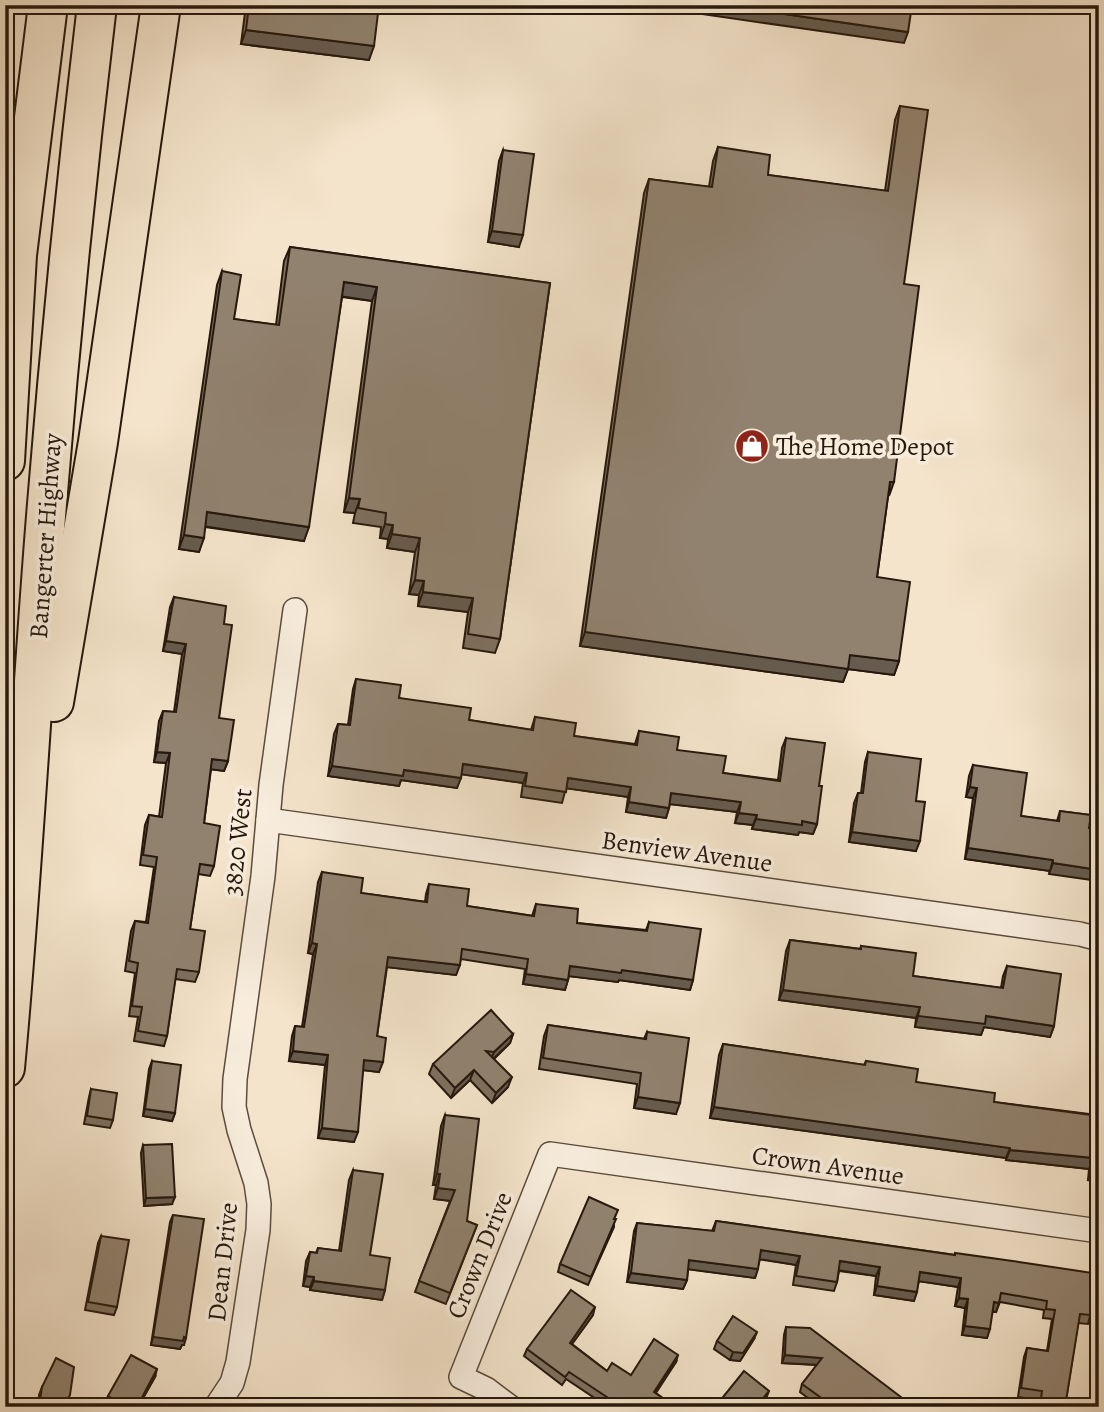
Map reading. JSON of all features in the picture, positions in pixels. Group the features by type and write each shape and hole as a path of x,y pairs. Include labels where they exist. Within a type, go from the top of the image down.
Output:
{"highway":[{"name":"Bangerter Highway","path":"5,461 17,255 48,5"},
{"name":"Bangerter Highway","path":"5,1068 22,880 38,621 57,390 97,5"},
{"path":"22,880 96,455 162,5"}],"street":[{"name":"3820 West","path":"235,1079 295,611"},
{"name":"Benview Avenue","path":"268,820 1099,939"},
{"name":"Dean Drive","path":"216,1407 232,1382 238,1362 258,1230 259,1204 256,1183 234,1107 235,1079"},
{"name":"Crown Avenue","path":"550,1154 1099,1231"},
{"name":"Crown Drive","path":"510,1407 486,1389 461,1377 550,1154"}],"building":[{"path":"249,5 379,5 374,46 246,30"},
{"path":"722,5 862,5 911,12 908,32"},
{"name":"The Home Depot","path":"900,106 928,110 904,284 919,286 894,482 890,482 877,577 910,582 899,661 850,655 848,669 585,632 649,179 712,187 718,147 770,155 768,175 888,191"},
{"path":"503,150 534,154 523,235 492,231"},
{"path":"290,247 550,283 500,639 468,634 473,598 423,592 424,581 415,580 420,538 392,534 393,525 385,524 386,513 358,508 360,499 349,498 377,287 344,282 309,527 207,512 204,538 184,535 222,271 241,275 234,319 279,325"},
{"path":"174,597 226,606 224,624 232,625 219,718 234,720 228,761 212,759 204,823 220,826 214,866 200,864 190,929 205,931 199,972 177,969 167,1036 138,1031 142,1007 132,1006 138,963 129,961 135,921 148,923 157,857 143,855 149,815 162,817 170,753 157,752 163,711 176,712 186,644 166,641"},
{"path":"356,679 401,685 399,698 471,708 469,720 533,730 535,717 576,723 574,736 637,745 639,731 679,737 677,750 726,756 723,773 780,781 786,738 825,743 817,824 802,821 802,825 756,819 757,815 739,813 741,802 671,793 669,808 629,802 631,787 568,778 566,792 525,786 527,773 463,764 461,778 404,770 403,776 332,766 338,724 350,725"},
{"path":"868,752 921,759 916,801 925,802 920,841 852,832 858,793 863,793"},
{"path":"973,765 1027,773 1021,816 1059,821 1060,811 1091,815 1089,828 1099,829 1099,870 1053,863 1053,860 968,848 977,788 970,787"},
{"path":"322,872 363,878 361,893 427,902 429,884 469,889 467,906 534,916 536,904 578,909 577,923 647,931 649,922 701,929 693,980 570,966 568,980 526,974 528,959 462,949 460,965 388,957 377,1036 386,1038 383,1062 364,1060 358,1132 322,1128 328,1055 293,1051 295,1026 304,1027 317,944 312,943"},
{"path":"790,940 916,953 913,976 1003,988 1007,966 1061,974 1054,1026 986,1016 985,1024 918,1016 920,1007 783,990"},
{"path":"491,1010 513,1034 494,1052 486,1051 512,1077 496,1093 474,1070 455,1088 433,1064"},
{"path":"548,1025 646,1039 647,1032 689,1038 680,1103 638,1097 641,1073 543,1058"},
{"path":"723,1044 865,1065 866,1061 918,1069 916,1082 995,1093 994,1102 1099,1116 1099,1170 1092,1169 1093,1158 1010,1150 714,1107"},
{"path":"152,1061 181,1065 175,1113 145,1109"},
{"path":"91,1089 117,1093 113,1120 87,1116"},
{"path":"445,1115 479,1119 467,1221 477,1225 450,1293 419,1281 455,1190 438,1188 440,1174 437,1174"},
{"path":"172,1144 175,1197 146,1198 143,1145"},
{"path":"353,1170 383,1174 370,1255 390,1258 385,1290 314,1281 314,1277 306,1276 310,1252 317,1253 318,1248 341,1251"},
{"path":"589,1197 618,1210 591,1277 560,1264"},
{"path":"173,1215 204,1219 186,1338 184,1337 183,1341 153,1337"},
{"path":"716,1221 1099,1274 1099,1308 1092,1307 1091,1315 1080,1314 1065,1407 1040,1407 1042,1391 1021,1388 1027,1348 1048,1351 1055,1310 1046,1309 1047,1301 1001,1293 999,1303 994,1302 990,1329 965,1326 968,1299 959,1298 961,1278 920,1272 917,1292 877,1286 880,1267 840,1261 837,1282 796,1276 800,1256 761,1250 758,1269 689,1260 687,1280 631,1273 637,1223 714,1231"},
{"path":"101,1236 129,1240 117,1307 88,1302"},
{"path":"571,1290 595,1307 570,1343 607,1371 612,1363 631,1375 654,1339 678,1355 654,1392 675,1407 622,1407 569,1372 565,1377 527,1349"},
{"path":"733,1316 757,1332 743,1353 733,1352 717,1341"},
{"path":"786,1327 810,1328 914,1407 834,1407 802,1384 822,1358 785,1355"},
{"path":"131,1355 157,1369 137,1407 127,1407 108,1396"},
{"path":"56,1358 74,1367 70,1395 64,1407 39,1407 42,1387"},
{"path":"744,1371 769,1391 756,1407 715,1407"},
{"path":"352,1405 390,1407 352,1407"}],"place":[{"name":"The Home Depot","path":"752,446"}]}
